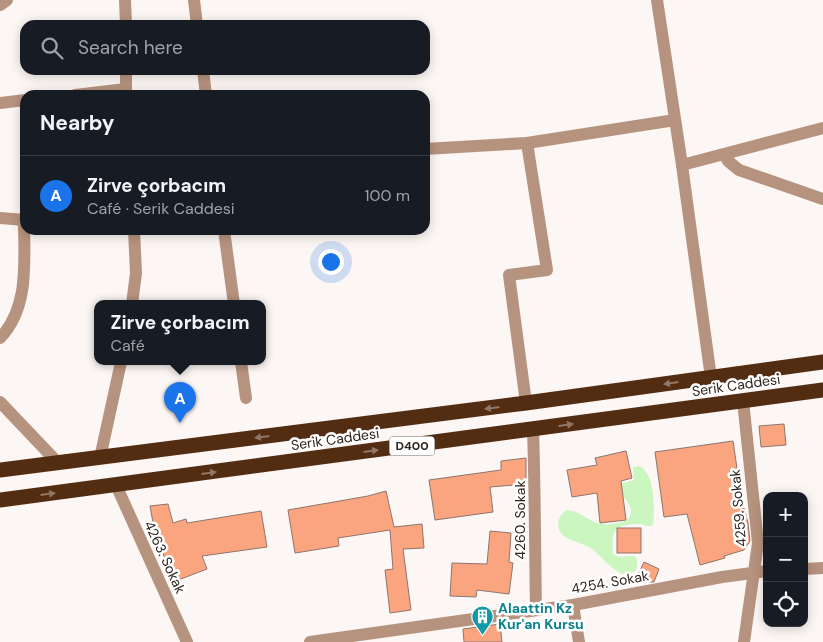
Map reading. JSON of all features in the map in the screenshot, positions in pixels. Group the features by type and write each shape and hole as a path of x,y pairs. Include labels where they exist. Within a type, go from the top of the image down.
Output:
{"highway":[{"name":"Serik Caddesi","path":"0,470 526,403 823,362"},
{"name":"Serik Caddesi","path":"0,500 823,390"}],"street":[{"path":"0,5 7,0"},
{"path":"125,0 126,20"},
{"path":"194,0 196,20"},
{"path":"657,0 711,378"},
{"path":"126,75 126,90"},
{"path":"204,75 205,90"},
{"path":"0,103 20,101"},
{"path":"430,149 527,143 675,120"},
{"path":"682,165 823,128"},
{"path":"526,403 509,275 547,270 527,143"},
{"path":"724,154 728,161 740,170 823,198"},
{"path":"0,218 20,220"},
{"path":"0,338 16,314 22,293 24,235"},
{"path":"133,300 136,273 134,235"},
{"path":"225,235 233,300"},
{"path":"100,458 120,365"},
{"path":"241,365 246,398"},
{"name":"4259. Sokak","path":"743,401 760,572 744,642"},
{"path":"0,402 58,463"},
{"name":"4260. Sokak","path":"533,429 536,497 534,534 536,610"},
{"name":"4263. Sokak","path":"116,485 187,642"},
{"path":"808,569 823,568"},
{"name":"4254. Sokak","path":"310,642 573,605 760,572"},
{"path":"573,605 579,642"}],"green space":[{"path":"639,466 644,470 651,483 654,501 653,525 629,525 618,528 615,531 613,535 613,554 619,557 636,557 637,561 637,567 634,572 622,574 610,566 592,549 561,534 558,523 566,510 573,511 601,524 618,523 627,520 631,513 629,504 612,486 634,480 633,467"}],"building":[{"path":"784,424 786,445 761,447 759,426"},
{"path":"733,441 743,509 748,523 750,541 744,550 700,565 687,514 664,517 655,452"},
{"path":"626,451 632,478 621,481 626,520 600,523 597,493 572,497 567,470 597,465 595,458"},
{"path":"526,458 526,484 490,487 493,512 435,520 429,480 501,470 501,461"},
{"path":"386,491 394,527 422,524 424,548 403,549 411,610 390,613 385,570 393,569 390,530 338,538 339,546 295,553 288,510"},
{"path":"168,504 173,523 186,519 187,523 261,511 267,547 202,556 207,569 173,582 154,528 150,506"},
{"path":"617,528 641,528 641,553 617,553"},
{"path":"490,531 511,533 509,562 513,563 509,594 477,590 476,597 450,596 452,563 487,564"},
{"path":"644,562 659,569 654,582 637,577"},
{"name":"Alaattin Kz Kur'an Kursu","path":"500,624 502,642 464,642 463,629"}],"place":[{"name":"Zirve çorbacım","path":"180,423"},
{"name":"Alaattin Kz Kur'an Kursu","path":"482,635"}]}
